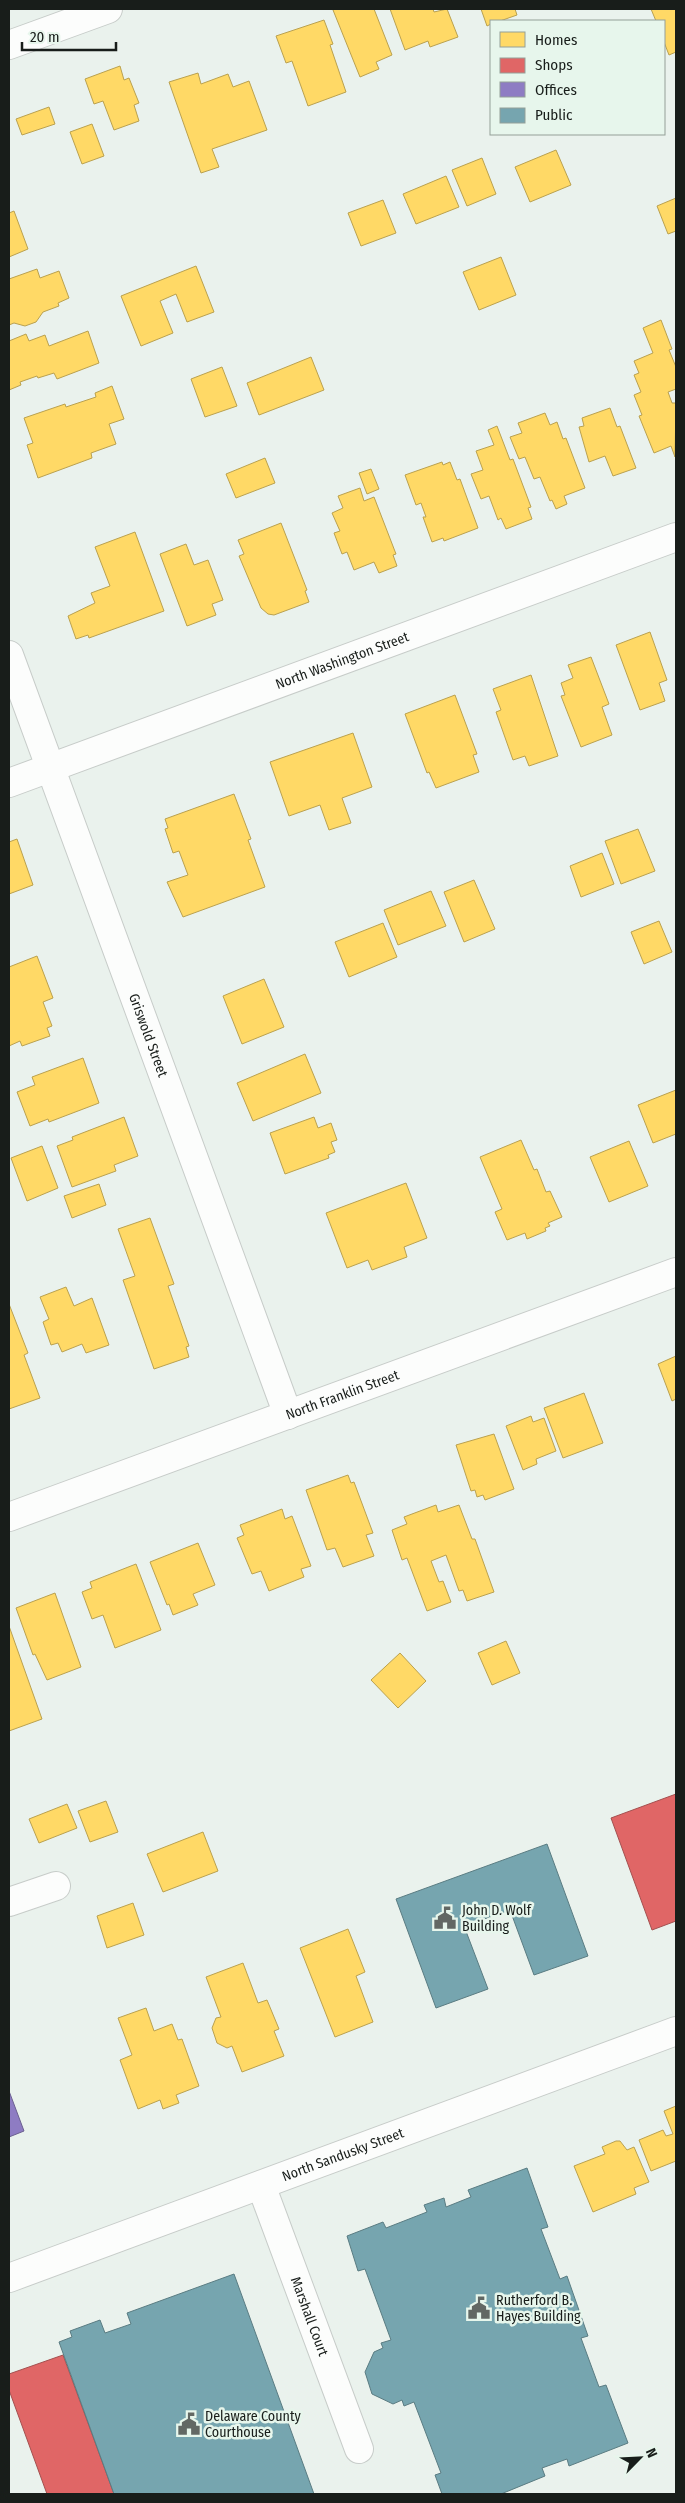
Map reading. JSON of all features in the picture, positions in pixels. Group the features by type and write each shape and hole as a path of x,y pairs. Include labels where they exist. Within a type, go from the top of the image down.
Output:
{"street":[{"path":"9,45 108,9"},
{"name":"North Washington Street","path":"9,783 676,537"},
{"name":"Griswold Street","path":"9,655 288,1415"},
{"name":"North Franklin Street","path":"9,1517 676,1272"},
{"path":"9,1902 56,1886"},
{"name":"North Sandusky Street","path":"9,2278 676,2031"},
{"name":"Marshall Court","path":"261,2185 359,2448"}],"building: Homes":[{"path":"374,9 392,55 376,62 379,69 360,77 333,10"},
{"path":"390,9 433,9 434,12 447,9 458,37 430,47 428,41 405,50"},
{"path":"481,9 515,9 517,15 503,20 490,20 490,24 487,26"},
{"path":"651,9 676,9 676,52 669,55 665,45 665,20 656,20"},
{"path":"324,20 333,44 330,45 346,92 308,106 292,61 286,63 276,36"},
{"path":"120,66 124,80 129,78 139,103 134,105 139,121 114,130 103,101 94,104 85,79"},
{"path":"198,73 201,84 228,74 233,87 249,81 267,130 212,149 219,167 201,173 169,82"},
{"path":"49,107 55,124 22,135 16,119"},
{"path":"92,124 104,156 82,164 70,132"},
{"path":"556,150 571,185 530,202 515,167"},
{"path":"482,158 496,194 467,206 452,170"},
{"path":"446,176 459,207 416,224 403,194"},
{"path":"676,198 676,231 668,234 657,206"},
{"path":"383,200 396,233 361,246 348,213"},
{"path":"14,211 28,249 9,257 9,213"},
{"path":"501,257 516,295 479,310 463,272"},
{"path":"196,266 214,312 187,322 176,294 160,301 173,333 141,346 121,296"},
{"path":"37,269 40,278 59,271 69,298 58,303 59,306 43,312 36,322 25,326 14,323 9,325 9,279"},
{"path":"661,320 672,349 669,350 676,367 676,389 668,392 672,403 676,403 675,457 671,446 654,453 639,416 642,415 634,395 641,392 634,375 639,373 634,361 653,353 643,328"},
{"path":"88,331 99,363 57,379 54,373 38,378 37,376 20,382 21,385 9,390 9,341 26,334 29,341 45,335 49,346"},
{"path":"311,357 324,390 259,415 247,383"},
{"path":"222,367 237,406 205,417 191,379"},
{"path":"112,386 124,419 109,424 116,444 91,453 92,458 38,478 27,445 33,443 24,418 65,404 66,407 96,397 95,393"},
{"path":"610,408 617,427 620,426 636,468 613,476 605,456 589,462 579,427 584,426 582,418"},
{"path":"545,413 550,425 557,422 563,439 566,438 585,488 564,496 567,504 556,509 552,500 550,501 540,477 534,479 525,457 519,459 510,437 522,433 518,423"},
{"path":"497,426 510,460 513,459 531,507 528,508 532,519 506,529 501,518 498,520 489,496 481,499 471,474 483,470 476,451 494,445 488,430"},
{"path":"265,458 275,483 236,498 226,474"},
{"path":"442,462 443,465 450,462 457,480 460,479 478,528 444,541 443,538 432,542 423,517 426,517 421,503 416,505 405,475"},
{"path":"371,469 379,489 367,494 359,473"},
{"path":"360,488 364,501 374,497 396,554 393,555 397,566 379,573 374,562 354,570 347,552 342,554 334,533 340,531 332,513 343,508 338,496"},
{"path":"281,523 307,590 305,591 309,602 274,615 268,614 261,608 239,556 244,554 238,540"},
{"path":"135,532 164,611 89,638 88,635 76,639 68,616 95,603 91,593 110,586 95,547"},
{"path":"186,544 194,565 208,560 223,600 212,604 216,615 187,626 160,554"},
{"path":"650,632 667,680 659,683 665,701 640,710 616,645"},
{"path":"591,657 609,704 602,707 612,735 581,747 561,696 565,695 561,683 573,678 568,665"},
{"path":"531,675 558,756 529,766 525,756 513,760 496,712 501,710 493,689"},
{"path":"455,695 477,754 473,755 479,772 436,788 429,772 427,773 405,714"},
{"path":"353,733 372,787 342,798 351,823 329,830 320,805 289,816 270,762"},
{"path":"234,794 251,839 248,840 265,887 183,917 167,882 188,875 179,851 173,853 165,829 168,828 165,819"},
{"path":"638,829 655,871 621,884 605,841"},
{"path":"17,839 33,885 9,894 9,842"},
{"path":"602,853 614,884 581,897 570,866"},
{"path":"474,880 495,929 464,942 444,892"},
{"path":"431,891 446,926 398,945 384,910"},
{"path":"659,921 672,952 644,964 631,932"},
{"path":"383,923 397,957 349,977 335,942"},
{"path":"37,956 53,998 43,1002 52,1026 47,1028 50,1036 22,1046 20,1041 9,1046 9,967"},
{"path":"264,979 284,1027 242,1044 223,996"},
{"path":"305,1054 321,1093 253,1121 237,1083"},
{"path":"83,1058 99,1103 49,1122 48,1119 30,1126 17,1092 35,1085 32,1077"},
{"path":"676,1090 676,1134 653,1143 638,1105"},
{"path":"124,1117 138,1156 114,1165 116,1171 72,1187 57,1146 73,1140 72,1137"},
{"path":"314,1117 318,1128 331,1123 337,1140 331,1142 335,1152 328,1155 329,1158 285,1174 270,1133"},
{"path":"521,1140 534,1170 537,1169 546,1192 550,1191 562,1217 548,1223 550,1226 545,1228 546,1231 527,1239 525,1233 507,1240 495,1212 502,1209 480,1157"},
{"path":"629,1141 648,1186 609,1202 590,1157"},
{"path":"42,1146 58,1188 27,1201 11,1158"},
{"path":"406,1183 427,1238 404,1247 407,1257 372,1270 368,1260 347,1268 326,1213"},
{"path":"99,1184 106,1205 72,1218 64,1196"},
{"path":"150,1218 174,1284 168,1286 189,1346 186,1347 189,1357 154,1369 123,1280 135,1276 118,1229"},
{"path":"66,1287 74,1306 92,1298 109,1345 86,1353 82,1344 62,1352 58,1343 51,1345 43,1322 49,1319 40,1297"},
{"path":"9,1304 28,1353 24,1355 40,1398 9,1409"},
{"path":"676,1356 676,1399 672,1401 658,1364"},
{"path":"584,1393 603,1443 563,1458 544,1408"},
{"path":"531,1416 533,1422 544,1418 556,1451 536,1459 537,1464 523,1470 506,1426"},
{"path":"494,1434 514,1489 485,1500 483,1495 477,1497 475,1490 471,1491 456,1445"},
{"path":"348,1475 351,1483 354,1482 373,1533 366,1535 374,1556 343,1567 335,1548 327,1550 306,1490"},
{"path":"436,1505 438,1512 459,1505 472,1539 475,1539 494,1592 467,1601 463,1590 459,1591 446,1555 431,1561 439,1582 443,1581 451,1602 427,1611 407,1558 402,1560 392,1530 407,1524 404,1517"},
{"path":"282,1509 285,1519 292,1516 311,1566 301,1569 304,1577 269,1591 261,1571 252,1574 237,1538 244,1535 240,1525"},
{"path":"198,1543 215,1585 193,1594 198,1605 173,1615 169,1604 167,1605 150,1562"},
{"path":"136,1564 161,1630 115,1648 103,1615 92,1619 82,1592 92,1588 90,1582"},
{"path":"55,1593 81,1667 47,1680 35,1654 33,1655 16,1608"},
{"path":"9,1626 42,1719 9,1731"},
{"path":"506,1641 520,1673 492,1685 478,1653"},
{"path":"400,1653 426,1681 398,1708 371,1680"},
{"path":"106,1801 118,1832 90,1842 78,1811"},
{"path":"67,1804 77,1828 39,1843 29,1819"},
{"path":"203,1832 218,1871 163,1892 147,1854"},
{"path":"133,1903 144,1935 107,1948 97,1916"},
{"path":"348,1929 365,1972 356,1976 373,2022 335,2037 300,1948"},
{"path":"243,1963 258,2003 267,2000 279,2029 274,2031 284,2056 242,2072 232,2046 227,2048 217,2043 212,2028 216,2018 221,2017 206,1977"},
{"path":"146,2008 154,2031 172,2024 178,2040 182,2039 199,2086 176,2095 179,2103 163,2109 160,2100 138,2109 120,2060 132,2055 118,2018"},
{"path":"676,2106 676,2161 651,2171 639,2140 663,2130 666,2136 673,2134 664,2111"},
{"path":"620,2141 627,2150 634,2147 649,2182 634,2188 636,2194 593,2212 574,2166 605,2154 602,2147"}],"building: Shops":[{"path":"676,1794 676,1921 652,1930 611,1818"},
{"path":"63,2355 114,2494 47,2494 9,2390 9,2374"}],"building: Offices":[{"path":"9,2091 24,2131 9,2137"}],"building: Public":[{"name":"John D. Wolf Building","path":"547,1844 588,1956 534,1975 510,1910 464,1926 488,1989 436,2008 396,1899"},
{"name":"Rutherford B. Hayes Building","path":"527,2168 548,2227 541,2229 560,2279 567,2276 588,2336 581,2338 599,2387 606,2385 628,2443 569,2466 567,2459 542,2468 545,2476 501,2494 442,2494 435,2475 441,2473 414,2402 404,2406 402,2400 393,2404 372,2394 365,2372 374,2352 383,2348 381,2343 391,2340 365,2269 358,2271 347,2236 383,2222 386,2228 427,2212 424,2205 444,2198 446,2207 471,2197 468,2190"},
{"name":"Delaware County Courthouse","path":"234,2274 314,2494 114,2494 59,2342 72,2337 70,2331 100,2320 105,2333 131,2324 127,2313"}],"place":[{"name":"John D. Wolf Building","path":"445,1918"},
{"name":"Rutherford B. Hayes Building","path":"479,2308"},
{"name":"Delaware County Courthouse","path":"189,2424"}]}
